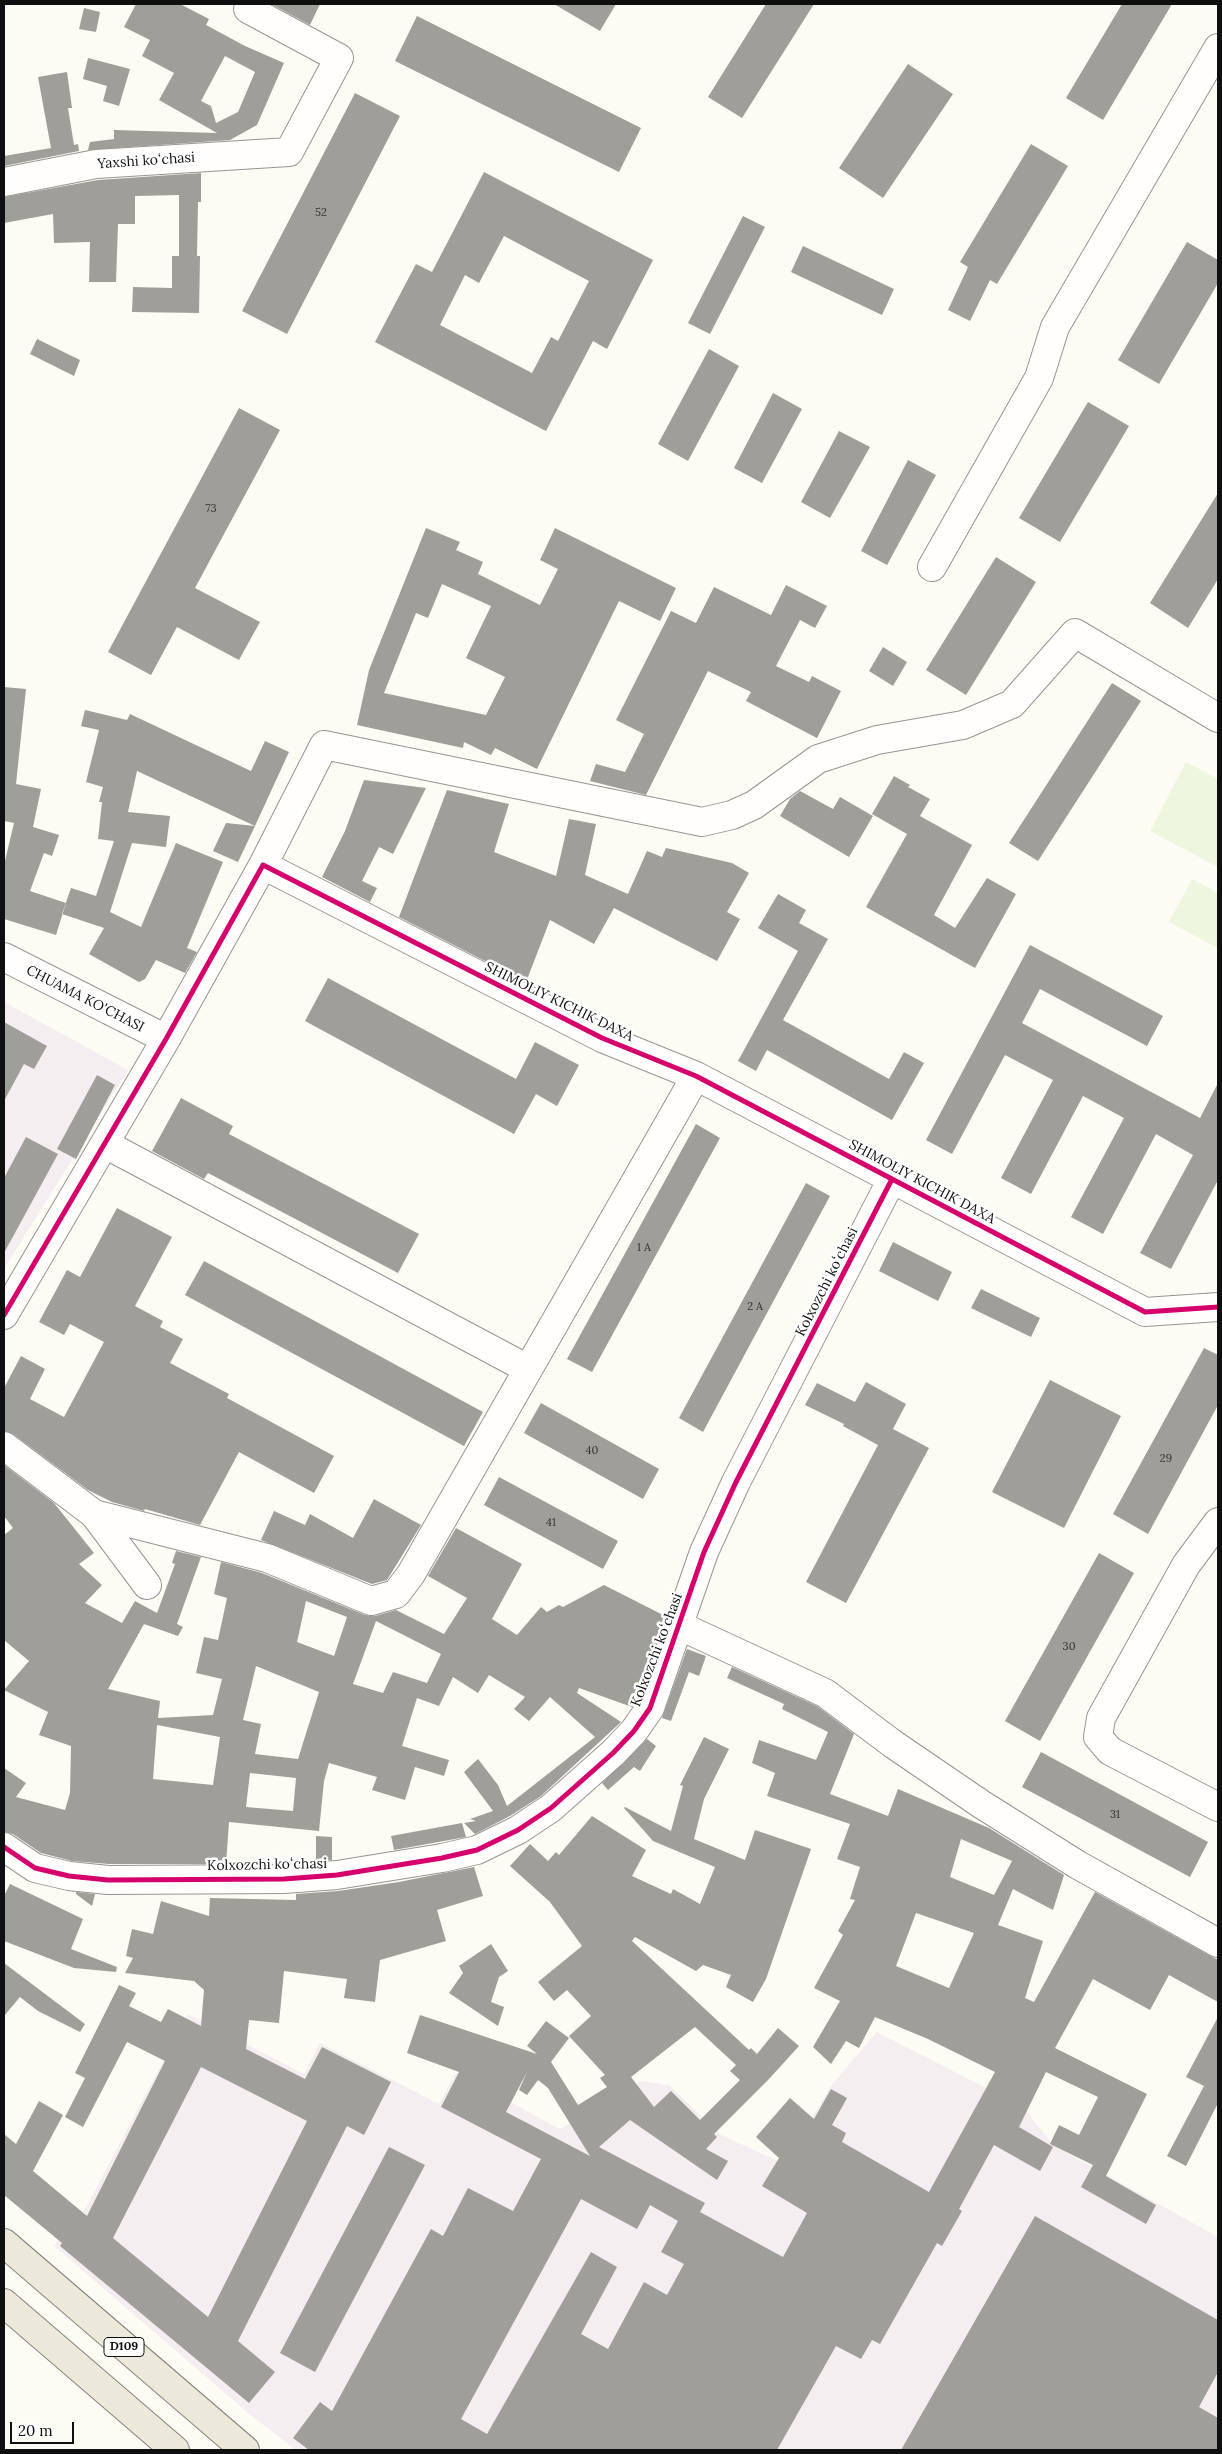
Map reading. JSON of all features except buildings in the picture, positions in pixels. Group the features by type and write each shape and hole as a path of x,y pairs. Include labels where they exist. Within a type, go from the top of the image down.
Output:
{"main road":[{"name":"D109","path":"4,2243 245,2450"},
{"path":"4,2303 175,2450"}],"street":[{"name":"Yaxshi koʻchasi","path":"4,182 96,164 289,152 339,58 248,9 250,4"},
{"path":"932,567 1039,378 1055,327 1218,48"},
{"path":"4,1315 166,1040 263,865 324,745 702,822 732,815 754,805 818,758 877,740 963,725 1012,704 1075,634 1218,718"},
{"name":"SHIMOLIY KICHIK DAXA","path":"263,865 602,1038 696,1076 1145,1312 1218,1307"},
{"name":"CHUAMA KO'CHASI","path":"4,957 166,1040"},
{"path":"94,1514 267,1558 371,1601 396,1594 411,1574 696,1076"},
{"path":"104,1144 528,1369"},
{"name":"Kolxozchi koʻchasi","path":"4,1847 36,1868 69,1876 108,1880 284,1879 337,1875 442,1858 477,1850 518,1830 551,1808 579,1786 634,1731 650,1708 680,1626 704,1552 736,1482 892,1179"},
{"path":"4,1446 94,1514 147,1584"},
{"path":"1218,1522 1186,1565 1101,1718 1098,1737 1110,1751 1218,1807"},
{"path":"680,1626 825,1693 893,1744 981,1804 1078,1865 1218,1943"}],"shaded area":[{"path":"4,1002 128,1070 4,1269"},
{"path":"188,2014 304,2074 320,2043 439,2104 456,2073 560,2129 641,2081 669,2085 721,2135 778,2161 789,2156 831,2086 877,2032 1023,2107 1054,2146 1218,2237 1218,2450 296,2450 253,2417 54,2246 84,2211"}],"green space":[{"path":"1186,762 1218,779 1218,867 1150,831"},
{"path":"1192,879 1218,893 1218,948 1169,922"}],"cycle path":[{"path":"4,1315 166,1039 263,865 602,1038 696,1076 1145,1312 1218,1307"},
{"path":"4,1847 35,1868 69,1876 108,1880 284,1879 337,1875 442,1858 477,1850 518,1830 551,1808 613,1753 634,1731 650,1708 704,1552 736,1482 892,1179"}]}
